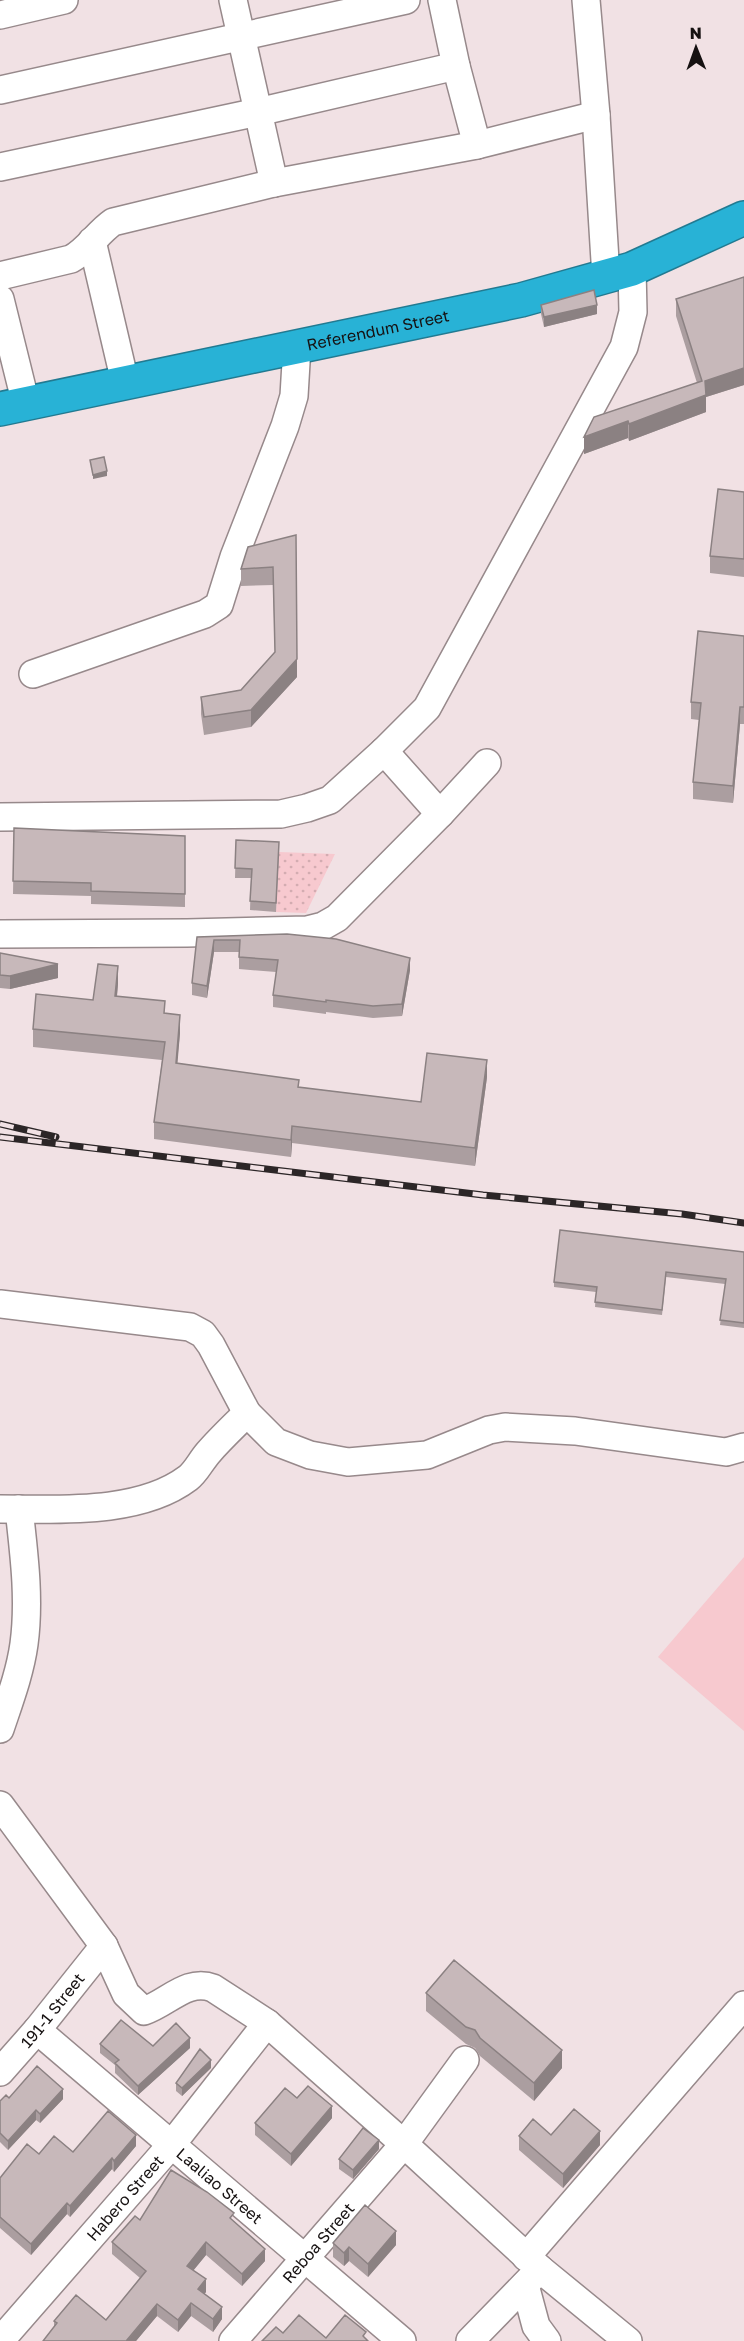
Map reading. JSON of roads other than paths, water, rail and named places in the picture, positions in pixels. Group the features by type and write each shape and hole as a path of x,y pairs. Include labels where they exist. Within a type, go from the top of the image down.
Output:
{"highway":[{"name":"Referendum Street","path":"13,406 521,300 619,273 744,218"}],"street":[{"path":"0,15 64,0"},
{"path":"233,0 274,183"},
{"path":"0,90 406,0"},
{"path":"442,0 456,66 477,145"},
{"path":"0,817 281,814 307,808 330,800 427,708 624,347 633,312 619,273 596,115 586,0"},
{"path":"0,167 258,112 456,66"},
{"path":"0,276 71,259 82,253 113,222 274,183 477,145 596,115"},
{"path":"92,241 125,382"},
{"path":"0,299 13,406"},
{"path":"33,674 205,614 219,605 234,557 285,426 294,396 297,346"},
{"path":"384,751 440,814"},
{"path":"0,934 186,933 307,930 323,926 337,918 487,763"},
{"path":"0,1304 190,1327 203,1334 211,1345 247,1413 276,1442 310,1455 348,1462 427,1455 489,1430 505,1427 575,1431 726,1452 744,1447"},
{"path":"0,1729 24,1646 27,1606 25,1560 10,1509 62,1509 130,1503 159,1494 189,1477 208,1453 247,1413"},
{"path":"0,1805 104,1946 126,1994 144,2011 193,1985 204,1985 267,2023 404,2144 530,2270 628,2341"},
{"name":"191-1 Street","path":"0,2072 104,1946"},
{"path":"470,2341 735,2026 744,2005"},
{"name":"Habero Street","path":"0,2340 172,2144 267,2023"},
{"name":"Laaliao Street","path":"37,2030 402,2341"},
{"name":"Reboa Street","path":"233,2341 404,2144 465,2060"},
{"path":"530,2270 536,2326 547,2341"}],"railway":[{"path":"0,1124 56,1137"},
{"path":"0,1137 483,1195 682,1214 744,1223"}]}
